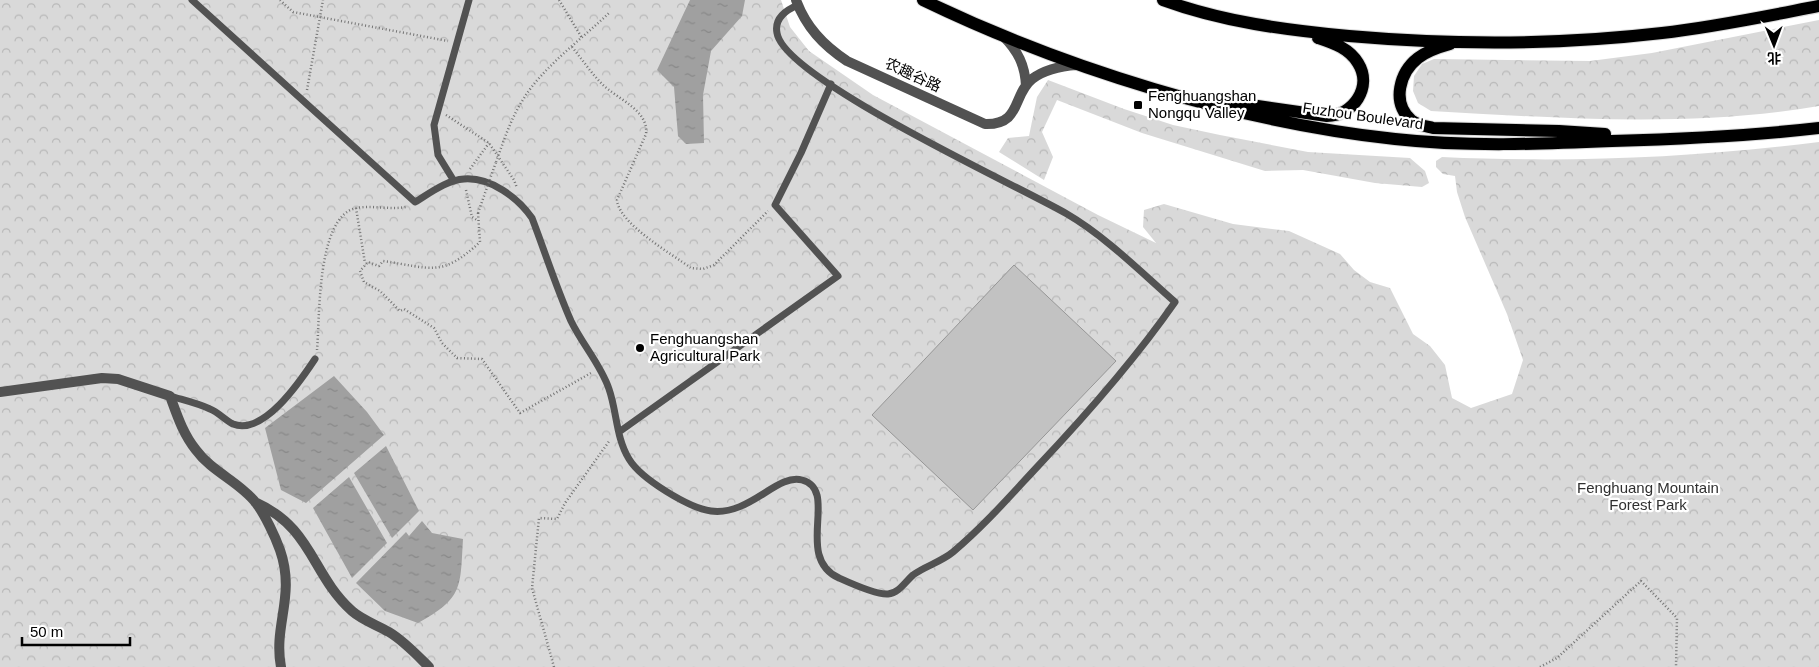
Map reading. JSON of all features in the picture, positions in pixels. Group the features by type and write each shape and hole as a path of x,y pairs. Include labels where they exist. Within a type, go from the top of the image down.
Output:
{"main road":[{"name":"Fuzhou Boulevard","path":"923,0 1003,36 1083,64 1197,100 1306,126 1396,139 1525,144 1768,134 1819,128"},
{"path":"1164,0 1219,16 1293,30 1384,39 1457,41 1577,41 1664,33 1819,6"},
{"path":"1197,100 1267,106 1327,116 1345,113 1358,100 1361,92 1359,64 1346,49 1293,30"},
{"path":"1457,41 1419,57 1403,76 1400,90 1402,106 1410,119 1418,125 1433,128 1559,131 1666,139"}],"street":[{"name":"农趣谷路","path":"797,2 806,22 816,35 827,48 846,61 977,121 994,124 1009,117 1026,86"},
{"path":"1003,36 1018,53 1022,62 1026,86"},
{"path":"1026,86 1031,79 1046,71 1083,64"},
{"path":"0,392 102,378 118,379 170,396 184,435 210,467 255,502 279,514 300,534 326,579 354,613 389,632 410,648 429,667"},
{"path":"255,502 280,549 285,568 287,601 279,638 281,667"}],"lane":[{"path":"192,0 416,202 454,181 464,179 480,181 509,194 522,204 532,218 572,322 610,390 619,432 629,460 645,477 697,508 713,512 735,509 752,502 782,482 793,478 805,481 816,491 819,499 816,546 818,557 823,566 834,576 889,594 897,590 914,575 953,552 1016,489 1082,419 1140,352 1175,302 1117,250 1068,214 917,136 831,84 791,53 778,38 778,20 797,2"},
{"path":"454,181 438,155 434,125 469,0"},
{"path":"619,432 838,276 775,205 801,153 831,84"},
{"path":"170,396 212,409 233,424 244,425 256,422 293,393 315,359"}],"path":[{"path":"280,0 294,12 457,42"},
{"path":"304,102 323,0"},
{"path":"558,0 582,38"},
{"path":"365,263 379,266 383,260 440,269 461,260 480,242 478,213 512,120 524,96 572,47 609,13"},
{"path":"572,47 602,84 641,115 647,125 646,134 618,200 618,208 626,220 691,268 703,269 714,265 775,205"},
{"path":"439,110 489,143 514,180 522,204"},
{"path":"315,359 322,273 329,244 337,224 346,214 356,208 398,209 416,202"},
{"path":"356,208 365,263 360,272 364,282 380,291 400,311 404,309 434,328 442,343 457,358 482,359 520,413 599,368"},
{"path":"554,667 532,588 539,518 556,519 565,502 605,444 619,432"},
{"path":"1540,667 1557,658 1641,581 1677,618 1676,667"}],"green space":[{"name":"Fenghuangshan Agricultural Park","path":"0,0 781,0 790,27 809,51 873,95 1098,215 1156,243 1143,227 1144,210 1164,204 1233,224 1289,231 1340,254 1354,270 1370,282 1390,288 1413,334 1430,346 1445,365 1452,398 1471,408 1512,394 1523,360 1507,314 1465,217 1457,192 1455,176 1443,174 1436,167 1436,161 1442,157 1489,159 1631,158 1725,152 1819,142 1819,667 0,667"},
{"path":"1819,20 1819,106 1723,117 1674,119 1577,118 1431,111 1418,103 1413,91 1414,76 1422,64 1434,59 1590,61 1652,53"},
{"path":"1048,80 1124,109 1173,125 1308,152 1410,158 1425,171 1429,183 1422,187 1375,183 1303,170 1265,171 1142,133 1057,100 1042,132 1053,157 1044,180 999,152 1008,138 1029,136 1037,97"}],"water":[{"path":"690,0 745,0 742,16 711,51 703,95 704,143 686,144 678,136 674,87 657,70"},
{"path":"334,376 367,412 384,435 306,503 281,490 265,428"},
{"path":"386,446 419,511 392,538 354,473"},
{"path":"349,477 387,543 352,578 313,508"},
{"path":"422,521 432,533 463,539 460,580 457,590 444,606 418,623 385,611 356,583 406,532 409,536"}],"building":[{"path":"1014,265 1116,361 973,510 872,415"}],"place":[{"name":"Fenghuangshan Nongqu Valley","path":"1138,105"},
{"name":"Fenghuangshan Agricultural Park","path":"640,348"}],"park label":[{"name":"Fenghuang Mountain Forest Park","path":"1648,496"}]}
